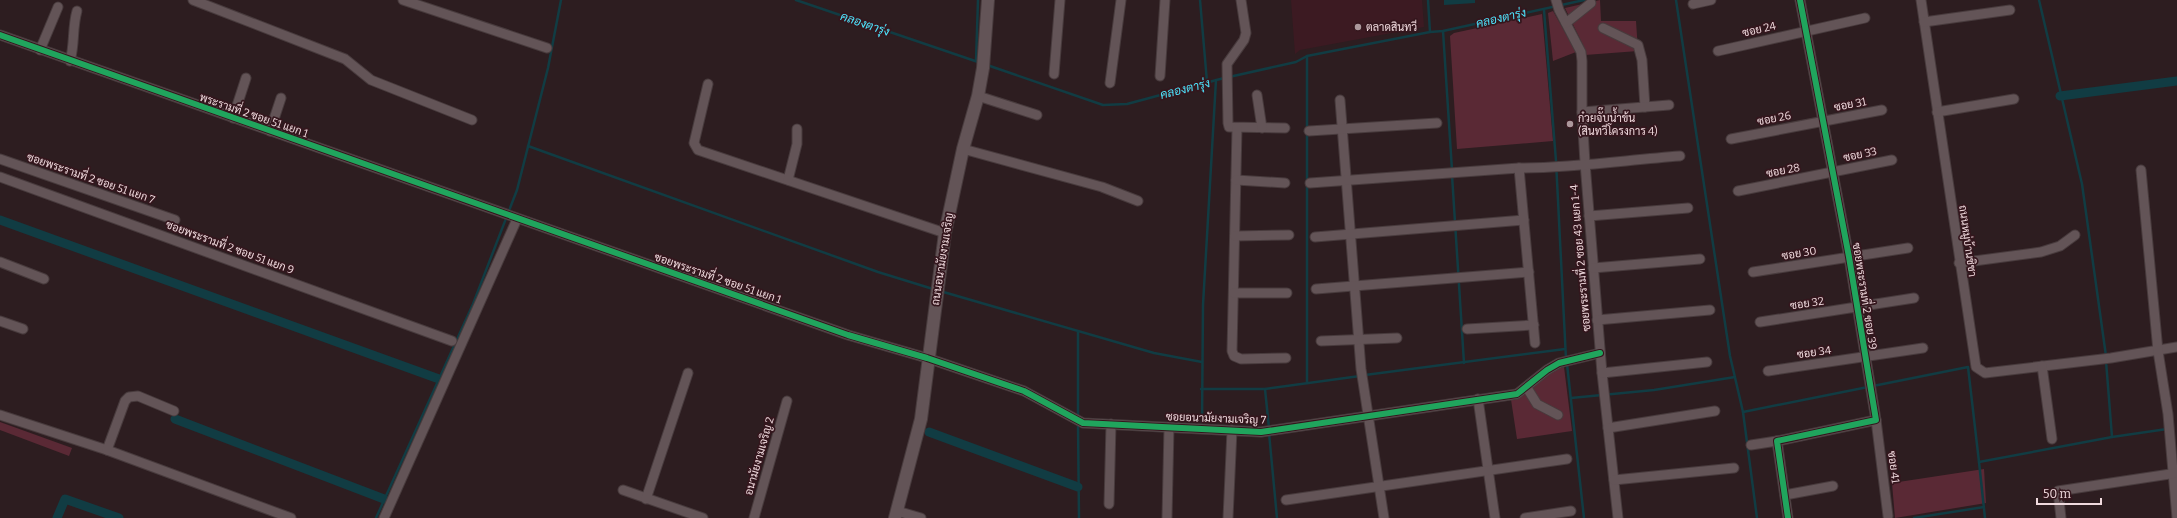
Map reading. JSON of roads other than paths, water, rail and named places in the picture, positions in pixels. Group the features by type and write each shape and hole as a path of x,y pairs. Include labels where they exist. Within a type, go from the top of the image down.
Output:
{"street":[{"path":"193,0 346,59 371,80 472,120"},
{"path":"402,0 547,48"},
{"name":"ถนนอนามัยงามเจริญ","path":"896,514 920,420 927,358 945,233 963,149 978,96 984,63 988,0"},
{"path":"1054,74 1060,0"},
{"path":"1110,82 1121,0"},
{"path":"1160,76 1165,0"},
{"path":"1241,0 1246,33 1244,40 1229,60 1227,68 1228,82 1226,119 1229,127 1285,128"},
{"name":"ซอยพระรามที่ 2 ซอย 43 แยก 1-4","path":"1556,0 1559,10 1581,52 1585,163 1597,320 1618,518"},
{"path":"1693,4 1711,0"},
{"name":"ซอยพระรามที่ 2 ซอย 39","path":"1800,0 1849,257 1864,357 1876,420"},
{"name":"ถนนหมู่บ้านชิชา","path":"1921,0 1974,364 1978,370 1985,373 2111,358 2158,350"},
{"path":"1566,23 1591,3"},
{"path":"40,50 58,7"},
{"path":"1924,22 2010,10"},
{"path":"70,61 75,40 73,25 77,11"},
{"name":"ซอย 24","path":"1718,51 1865,18"},
{"path":"1603,28 1638,45 1641,56 1645,107"},
{"name":"พระรามที่ 2 ซอย 51 แยก 1","path":"0,35 503,214"},
{"path":"232,118 246,78"},
{"path":"708,84 695,147 698,150 945,233"},
{"path":"1257,95 1262,128"},
{"path":"978,96 1037,115"},
{"path":"270,131 281,98"},
{"path":"1937,112 2014,99"},
{"path":"1340,100 1344,129 1362,369 1384,518"},
{"path":"1582,112 1669,105"},
{"name":"ซอย 31","path":"1822,121 1882,110"},
{"name":"ซอย 26","path":"1731,139 1822,121"},
{"path":"1309,131 1437,123"},
{"path":"1237,128 1232,350 1234,356 1241,359 1286,358"},
{"path":"788,180 797,144 797,130"},
{"path":"963,149 1102,187 1138,201"},
{"path":"1310,183 1347,182 1519,168 1554,168 1585,163 1680,156"},
{"name":"ซอยพระรามที่ 2 ซอย 51 แยก 7","path":"0,159 175,220"},
{"name":"ซอย 33","path":"1832,172 1892,160"},
{"path":"1519,168 1536,343"},
{"path":"2141,170 2158,350 2175,473 2177,518"},
{"name":"ซอย 28","path":"1738,191 1832,172"},
{"name":"ซอยพระรามที่ 2 ซอย 51 แยก 9","path":"0,176 452,341"},
{"path":"1236,180 1285,183"},
{"path":"1589,216 1688,208"},
{"name":"ซอยพระรามที่ 2 ซอย 51 แยก 1","path":"503,214 848,335 927,358"},
{"path":"384,518 516,218"},
{"path":"1315,237 1524,220"},
{"path":"1960,263 2046,251 2060,246 2075,235"},
{"path":"1235,236 1289,236"},
{"name":"ซอย 30","path":"1753,272 1908,248"},
{"path":"1593,268 1700,259"},
{"path":"0,262 44,279"},
{"path":"1316,289 1529,272"},
{"path":"1234,293 1287,293"},
{"name":"ซอย 32","path":"1760,322 1914,298"},
{"path":"1597,320 1710,310"},
{"path":"0,321 23,329"},
{"path":"1467,329 1534,325"},
{"path":"1322,341 1398,338"},
{"path":"2158,350 2177,347"},
{"name":"ซอย 34","path":"1768,371 1924,348"},
{"name":"ซอยอนามัยงามเจริญ 7","path":"927,358 1024,391 1083,423 1265,431 1517,394 1546,370 1559,363 1600,353"},
{"path":"1602,372 1707,362"},
{"path":"2042,366 2052,439"},
{"path":"646,499 688,372"},
{"path":"1526,388 1537,404 1558,415"},
{"path":"107,450 125,401 129,397 138,396 174,411"},
{"path":"1478,399 1495,518"},
{"name":"อนามัยงามเจริญ 2","path":"754,518 787,401"},
{"path":"1608,428 1715,411"},
{"path":"0,415 107,450 291,518"},
{"path":"1751,445 1778,441 1876,420"},
{"name":"ซอย 41","path":"1876,420 1888,516"},
{"path":"1109,504 1111,424"},
{"path":"1167,518 1169,427"},
{"path":"1228,518 1232,430"},
{"path":"1778,441 1788,518"},
{"path":"1286,500 1567,459"},
{"path":"1614,480 1734,468"},
{"path":"2061,518 2058,491 2175,473"},
{"path":"1785,495 1833,486"},
{"path":"623,490 703,518"},
{"path":"1526,518 1572,511"},
{"path":"896,514 921,518"}],"water":[{"path":"1444,0 1475,0 1475,3 1444,5"}],"waterway":[{"path":"376,518 473,304 517,190 548,68 561,0"},
{"name":"คลองตารุ่ง","path":"796,0 981,63"},
{"path":"976,61 978,0"},
{"path":"1200,0 1207,82"},
{"path":"1428,0 1430,32"},
{"name":"คลองตารุ่ง","path":"1229,77 1296,62 1307,56 1430,32 1443,31 1584,0"},
{"path":"1676,0 1730,356 1743,412 1757,518"},
{"path":"2039,0 2082,184 2106,356"},
{"path":"1544,10 1556,161 1566,359"},
{"path":"1443,31 1452,170"},
{"path":"1307,56 1307,383"},
{"name":"คลองตารุ่ง","path":"987,65 1103,105 1127,104 1224,78"},
{"path":"1202,422 1203,305 1216,80"},
{"path":"2060,96 2177,81"},
{"path":"528,146 878,272 933,289"},
{"path":"1452,175 1464,363"},
{"path":"0,220 439,379"},
{"path":"940,291 1154,353 1202,362"},
{"path":"1078,332 1078,417"},
{"path":"1365,375 1565,349"},
{"path":"2106,361 2112,437 2167,429"},
{"path":"1567,364 1584,518"},
{"path":"1873,386 1968,367 1979,462 2112,437"},
{"path":"1201,389 1265,389 1360,376"},
{"path":"1571,398 1654,390 1735,377"},
{"path":"1743,412 1868,387"},
{"path":"1265,389 1269,428"},
{"path":"175,419 384,499"},
{"path":"1078,424 1079,518"},
{"path":"929,432 1078,487"},
{"path":"1269,433 1277,518"},
{"path":"1979,462 1985,518"},
{"path":"57,518 65,499 119,518"},
{"path":"1914,518 1984,507"}],"place":[{"name":"ตลาดสินทวี","path":"1358,27"},
{"name":"ก๋วยจั๊บน้ำข้น (สินทวีโครงการ 4)","path":"1570,124"}]}
